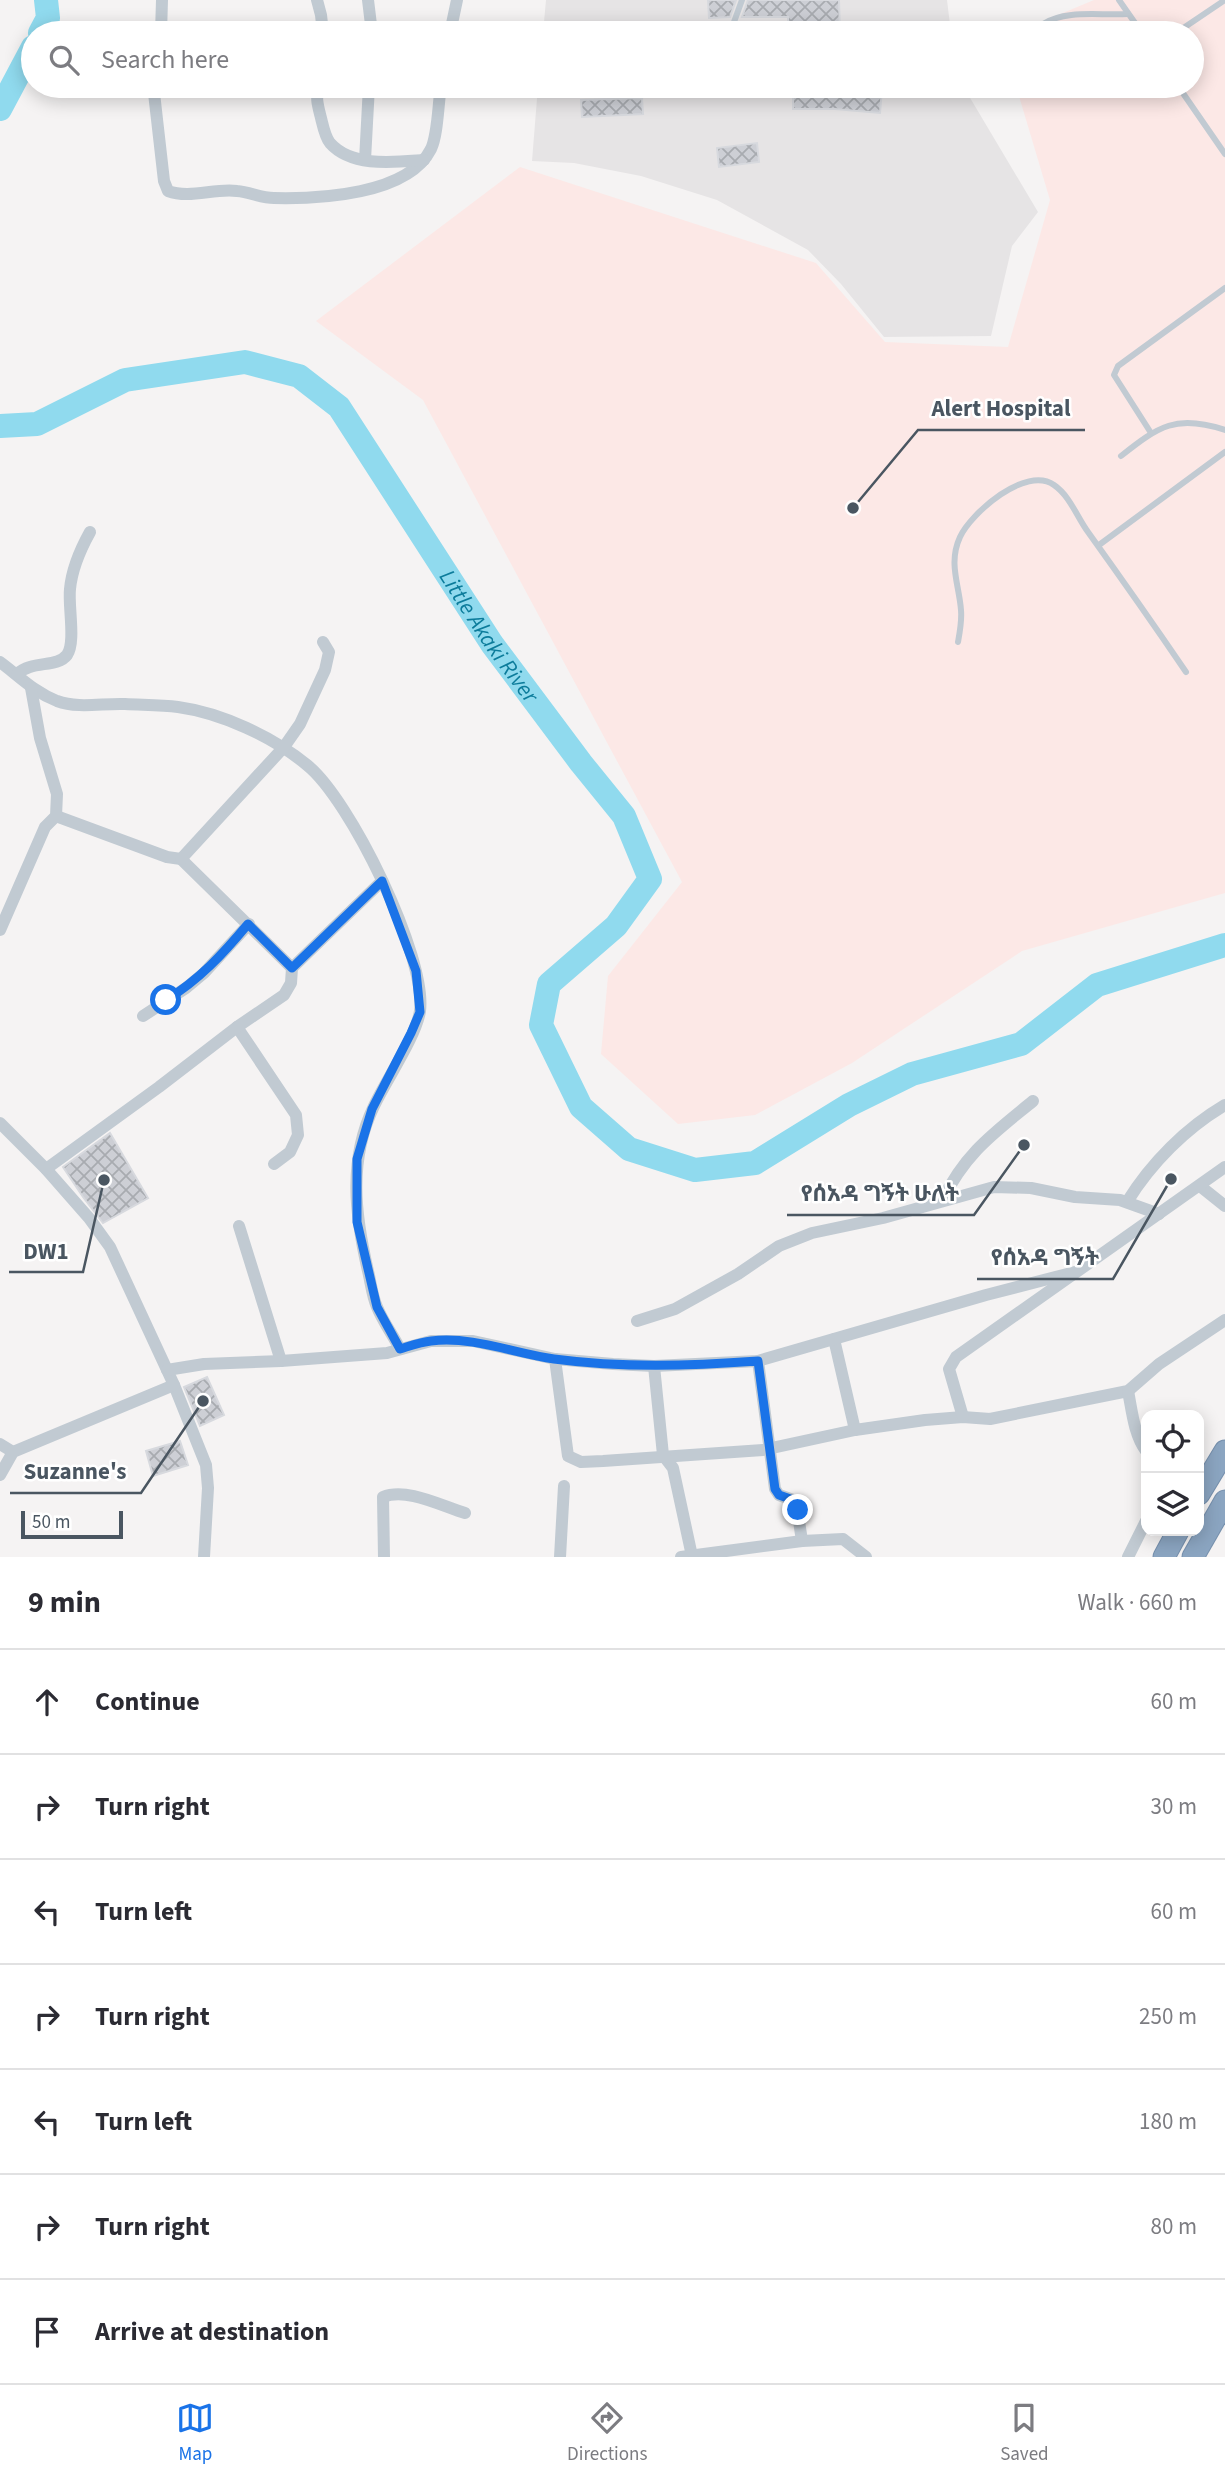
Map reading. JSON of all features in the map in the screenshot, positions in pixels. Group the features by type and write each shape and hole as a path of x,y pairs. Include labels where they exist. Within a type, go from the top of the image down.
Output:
{"highway":[{"path":"1204,1486 1225,1451"},
{"path":"1193,1557 1225,1501"},
{"path":"1164,1557 1175,1536"}],"street":[{"path":"161,21 162,0"},
{"path":"317,0 321,21"},
{"path":"368,0 371,21"},
{"path":"453,21 457,0"},
{"path":"154,98 164,181 168,191 178,194 241,191 273,198 336,197 371,190 408,173 425,160 432,146 439,98"},
{"path":"317,98 323,128 330,143 348,155 365,160 425,160"},
{"path":"365,160 368,98"},
{"path":"17,674 25,667 60,662 68,653 71,636 70,590 81,549 90,532"},
{"path":"181,859 284,747 300,724 325,670 329,652 323,642"},
{"path":"0,662 31,688 58,701 86,706 122,704 179,707 230,722 284,747 310,767 331,792 362,838 382,881 416,971 420,1012 372,1109 357,1159 357,1222 377,1307 400,1349"},
{"path":"0,930 3,913 45,827 56,816 57,794 40,738 31,688"},
{"path":"56,816 167,857 181,859 292,968"},
{"path":"46,1169 284,995 291,983 292,968 382,881"},
{"path":"143,1016 204,973 248,924"},
{"path":"237,1027 296,1115 298,1135 290,1152 274,1164"},
{"path":"942,1201 962,1164 988,1137 1033,1101"},
{"path":"1127,1202 1149,1170 1165,1153 1186,1133 1225,1105"},
{"path":"0,1124 46,1169 89,1218 110,1247 174,1385 206,1465 208,1488 204,1557"},
{"path":"963,1417 949,1369 956,1357 1225,1167"},
{"path":"1200,1186 1225,1206"},
{"path":"637,1321 675,1309 738,1275 779,1246 812,1233 883,1218 994,1187 1031,1188 1075,1197 1127,1202 1160,1214"},
{"path":"239,1226 281,1361"},
{"path":"167,1370 204,1364 387,1353 431,1341 473,1341 555,1359 654,1366 758,1361 1075,1272"},
{"path":"555,1359 568,1456 581,1462 603,1461 763,1450 855,1430 963,1417 990,1419 1128,1391 1159,1364 1225,1320"},
{"path":"834,1339 855,1430"},
{"path":"758,1361 775,1489 779,1495 796,1501 802,1541"},
{"path":"654,1366 663,1455 673,1468 686,1556 802,1541 843,1539 866,1557"},
{"path":"0,1475 13,1452 174,1385"},
{"path":"1128,1391 1141,1442"},
{"path":"0,1444 13,1452"},
{"path":"560,1557 564,1486"},
{"path":"384,1557 383,1497 408,1496 466,1513"},
{"path":"1128,1557 1141,1531"}],"lane":[{"path":"734,21 742,0"},
{"path":"1119,0 1133,21"},
{"path":"1194,21 1225,0"},
{"path":"1048,21 1073,15 1128,14"},
{"path":"1186,98 1225,154"},
{"path":"1151,433 1114,375 1118,366 1225,288"},
{"path":"1121,456 1151,433 1186,421 1225,430"},
{"path":"1099,545 1225,452"},
{"path":"958,642 961,610 953,571 960,536 974,518 1002,493 1016,485 1046,480 1056,485 1186,672"}],"shaded area":[{"path":"546,0 947,0 950,21 544,21"},
{"path":"1094,0 1225,0 1225,893 1022,951 852,1063 755,1115 678,1124 601,1054 608,976 682,882 423,400 316,321 520,167 816,263 885,342 1008,347 1050,200 1020,98 1204,98 1204,21 1044,21"},
{"path":"537,98 970,98 1038,212 1012,246 991,336 884,337 841,284 808,250 717,200 641,176 574,163 532,161"}],"building":[{"path":"708,0 736,0 730,17 709,18"},
{"path":"748,0 839,0 840,21 788,21 788,17 742,17"},
{"path":"642,98 643,114 582,117 581,100"},
{"path":"793,98 881,98 880,113 793,109"},
{"path":"757,143 759,162 719,167 717,148"},
{"path":"110,1133 148,1198 103,1223 63,1167"},
{"path":"207,1377 224,1415 200,1426 184,1387"},
{"path":"180,1441 188,1465 153,1476 146,1451"}],"waterway":[{"name":"Little Akaki River","path":"46,0 46,21"},
{"name":"Little Akaki River","path":"0,109 21,70"},
{"name":"Little Akaki River","path":"0,426 37,424 125,380 245,362 299,376 339,407 492,644 624,816 650,879 616,926 549,984 541,1025 581,1107 629,1149 695,1170 755,1163 849,1105 912,1074 1021,1044 1097,985 1225,945"}],"place":[{"name":"Alert Hospital","path":"853,508"},
{"name":"የሰአዳ ግኝት ሁለት","path":"1024,1145"},
{"name":"የሰአዳ ግኝት","path":"1171,1179"},
{"name":"DW1","path":"104,1180"},
{"name":"Suzanne's","path":"203,1401"}],"route":[{"path":"166,1000 204,973 248,924 292,968 382,881 416,971 420,1012 372,1109 357,1159 357,1222 377,1307 400,1349 431,1341 473,1341 555,1359 613,1364 711,1365 758,1361 775,1489 779,1495 793,1498 798,1510"}]}
